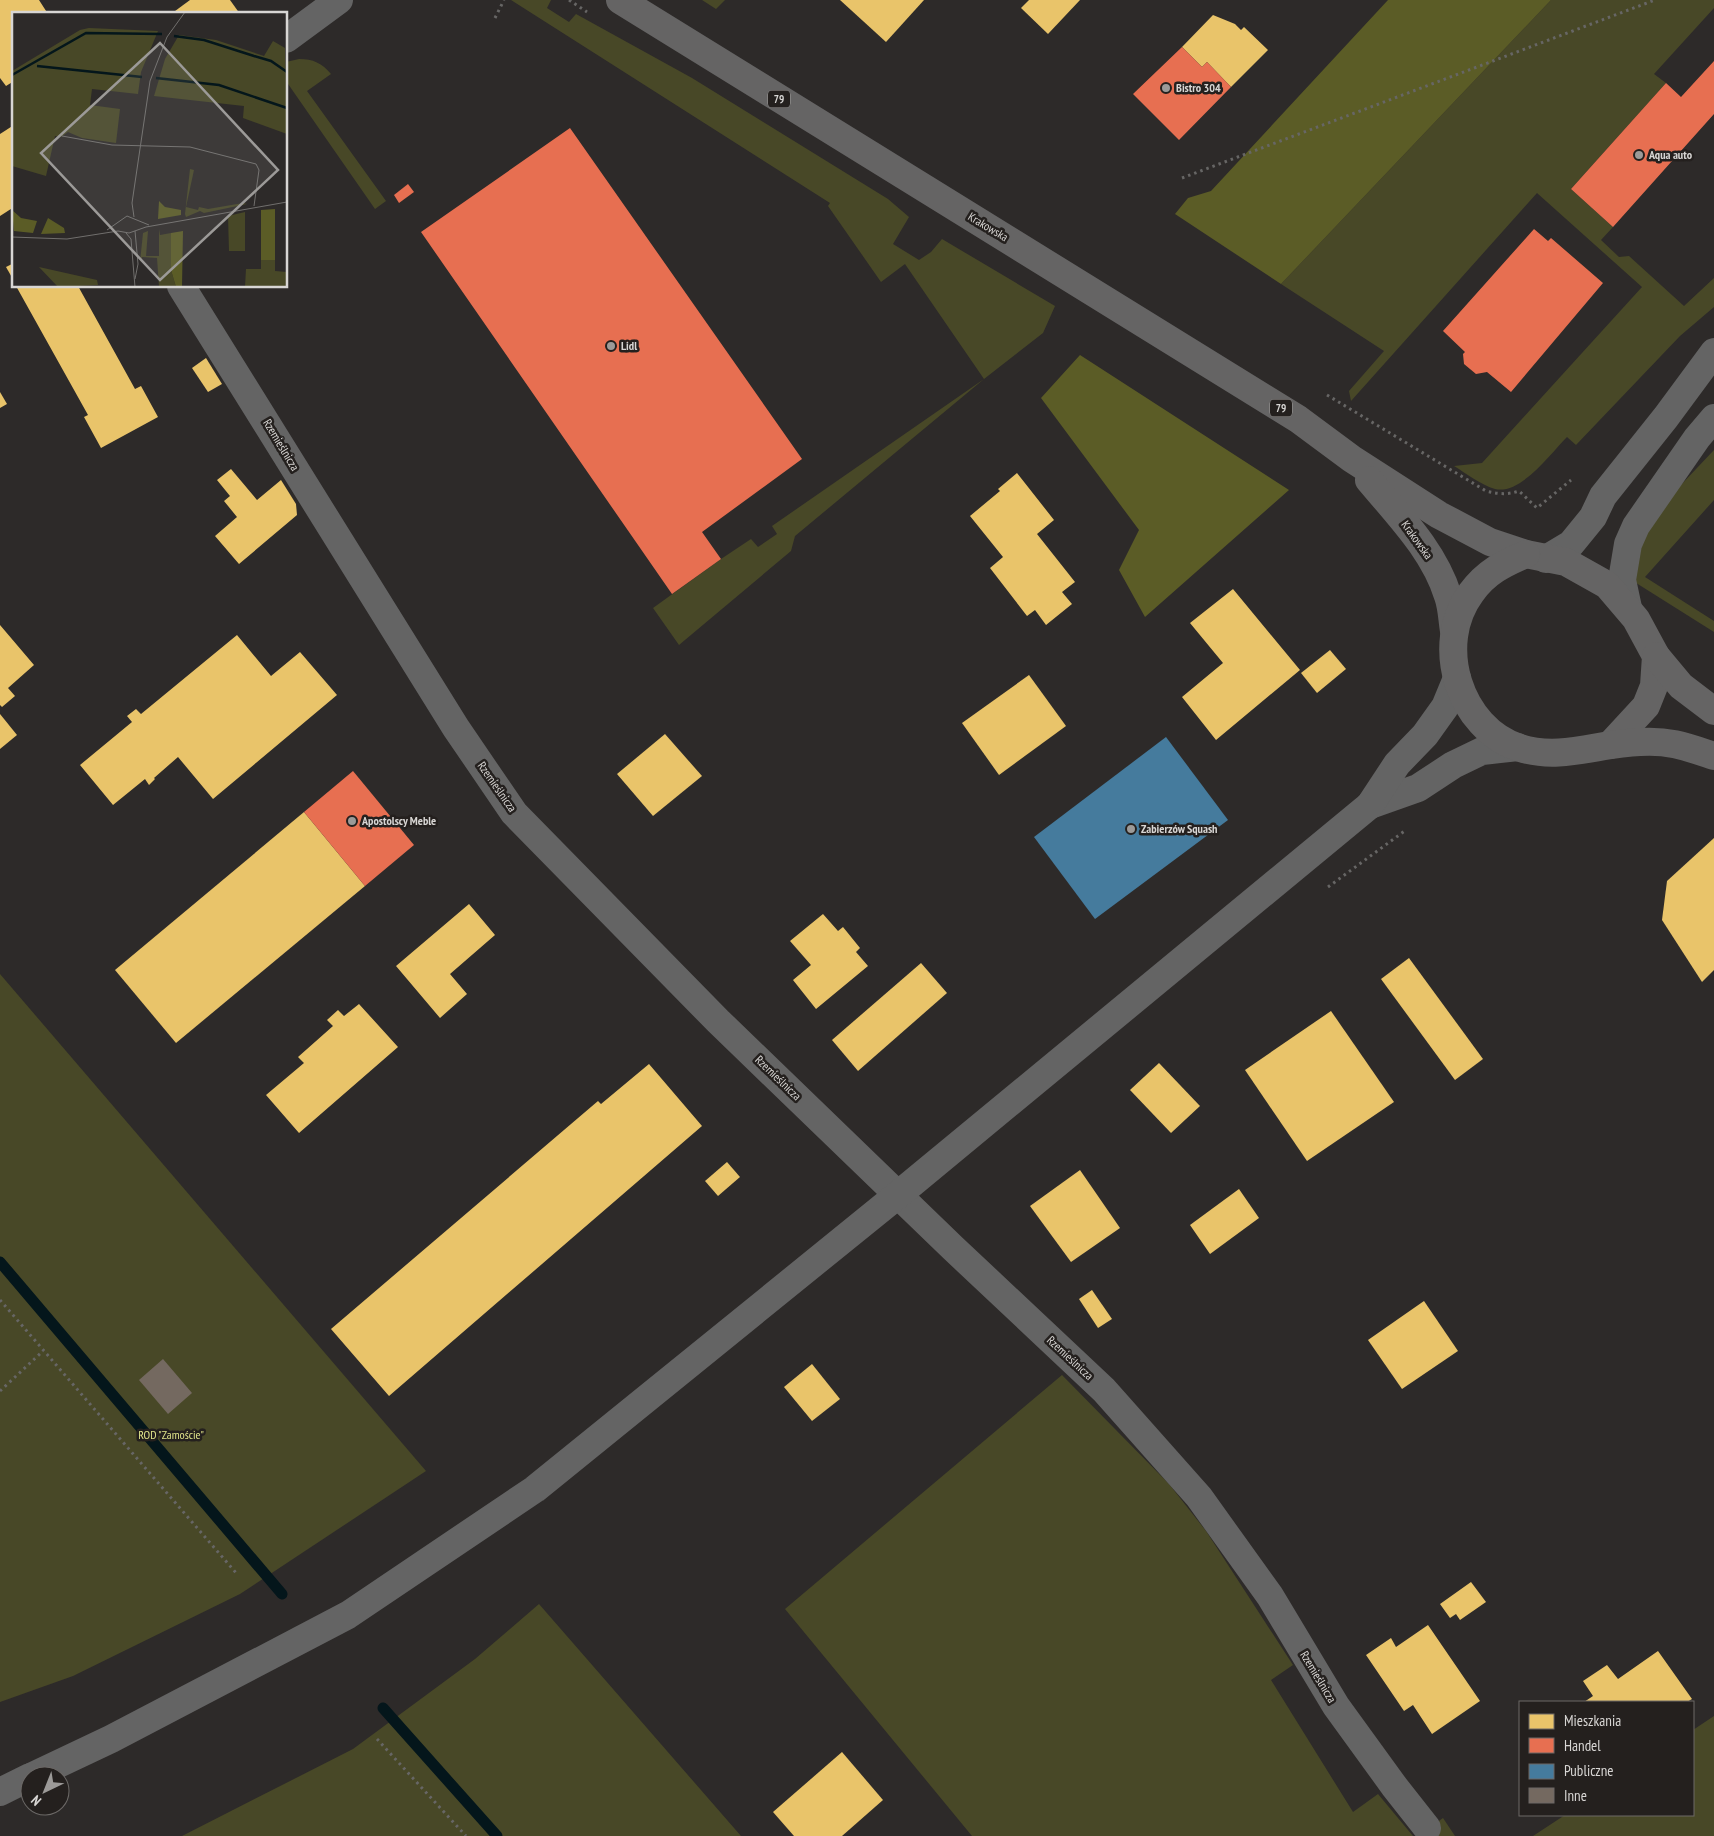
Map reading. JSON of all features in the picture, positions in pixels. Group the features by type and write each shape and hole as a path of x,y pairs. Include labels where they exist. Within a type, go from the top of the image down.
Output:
{"main road":[{"name":"Krakowska","path":"620,0 1298,419 1352,459 1439,515 1490,542 1536,557 1566,562 1607,585 1636,619 1656,656"},
{"name":"Krakowska","path":"1352,459 1417,537 1438,570 1449,598 1454,635"},
{"path":"1536,557 1499,566 1470,594 1462,610 1454,635 1453,657 1457,678 1465,702 1479,721 1496,736 1518,747 1540,753 1563,754 1610,745 1640,742 1675,743 1714,756"},
{"path":"1656,656 1681,686 1714,711"},
{"path":"1610,745 1646,706 1654,686 1656,656"}],"street":[{"path":"288,38 339,0"},
{"name":"Rzemieślnicza","path":"182,288 456,728 514,813 718,1021 1104,1390 1199,1497 1270,1596 1336,1706 1394,1786 1428,1828"},
{"path":"1536,557 1571,544 1593,517 1603,496 1666,417 1714,352"},
{"path":"1628,608 1622,580 1628,544 1636,526 1697,438 1714,418"},
{"path":"54,1766 348,1615 535,1489 898,1194 1370,805 1397,764 1425,735 1445,707 1457,678"},
{"path":"1370,805 1418,788 1453,765 1482,751 1518,747"},
{"path":"0,1792 20,1783"}],"path":[{"path":"495,18 504,0"},
{"path":"1182,178 1655,0"},
{"path":"1486,491 1498,494 1509,494 1519,491 1537,508 1572,479"},
{"path":"1324,891 1409,828"},
{"path":"0,1300 237,1574"},
{"path":"0,1392 43,1351"},
{"path":"377,1739 463,1835"}],"green space":[{"path":"511,0 551,0 547,8 569,22 576,14 692,78 888,199 909,217 893,244 919,260 931,252 942,239 1055,306 1043,333 984,379 905,264 881,282 828,206 830,203"},
{"path":"702,0 725,0 716,9"},
{"path":"1551,0 1714,0 1714,8 1654,74 1666,83 1571,189 1613,227 1601,240 1619,257 1629,256 1684,306 1714,278 1714,307 1680,336 1576,445 1567,437 1525,479 1515,486 1495,489 1479,482 1454,466 1482,463 1642,287 1537,193 1351,401 1349,391 1384,351 1281,284"},
{"path":"299,59 317,62 331,74 307,91 386,201 375,209 288,84 288,62"},
{"path":"984,379 795,536 791,551 679,645 653,608 751,539 758,547 777,534 772,526"},
{"path":"1714,450 1714,500 1645,577 1714,621 1714,632 1633,581 1628,541"},
{"name":"ROD \"Zamoście\"","path":"0,974 426,1471 240,1594 73,1676 0,1702"},
{"path":"1062,1375 1169,1484 1206,1531 1293,1665 1271,1680 1353,1812 1378,1794 1413,1836 972,1836 785,1609"},
{"path":"539,1604 741,1836 182,1836 353,1749 475,1659"},
{"path":"1714,1716 1714,1836 1533,1836 1563,1816 1694,1816 1694,1729"},
{"path":"1443,1818 1455,1836 1418,1836"}],"shaded area":[{"path":"1388,0 1551,0 1281,284 1175,214 1188,198 1211,191"},
{"path":"1080,355 1289,490 1145,617 1119,570 1139,530 1041,398"}],"building: Mieszkania":[{"path":"0,0 39,0 47,12 12,12 12,82 6,86 0,78"},
{"path":"190,0 230,0 239,12 174,12"},
{"path":"840,0 924,0 886,42"},
{"path":"1029,0 1080,0 1048,34 1021,8"},
{"path":"1213,15 1235,24 1241,30 1244,27 1268,50 1231,87 1207,62 1202,67 1182,47"},
{"path":"12,126 12,208 0,216 0,134"},
{"path":"12,264 12,278 6,267"},
{"path":"17,288 79,288 135,389 141,386 158,417 101,448 84,417 88,415"},
{"path":"206,358 222,384 208,392 192,368"},
{"path":"0,392 7,404 0,408"},
{"path":"231,469 257,500 281,480 296,504 297,515 239,564 215,536 237,517 224,501 230,496 217,480"},
{"path":"1017,473 1054,520 1037,534 1075,582 1062,592 1072,604 1046,625 1035,610 1027,616 990,568 1003,557 970,516 1000,491 998,489"},
{"path":"1233,589 1300,670 1216,740 1182,697 1223,663 1190,623"},
{"path":"0,625 34,665 8,688 15,696 2,707 0,705"},
{"path":"237,635 271,676 300,652 337,695 213,799 178,757 154,778 149,785 145,779 113,805 80,765 132,722 127,716 136,709 141,714"},
{"path":"1330,650 1346,669 1317,693 1301,673"},
{"path":"1029,675 1066,726 999,775 962,723"},
{"path":"0,714 17,735 0,749"},
{"path":"665,734 702,776 653,816 617,774"},
{"path":"304,812 365,886 176,1043 115,970"},
{"path":"1714,838 1714,970 1702,982 1662,920 1667,881"},
{"path":"469,904 495,935 450,974 467,994 440,1018 396,966"},
{"path":"823,914 838,931 843,927 860,948 856,952 868,966 816,1009 793,980 811,965 790,941"},
{"path":"1409,958 1483,1059 1455,1080 1381,979"},
{"path":"921,963 947,993 858,1071 832,1040"},
{"path":"359,1004 398,1047 299,1133 266,1095 304,1063 298,1057 333,1026 327,1020 338,1010 344,1016"},
{"path":"1331,1011 1394,1102 1307,1161 1245,1070"},
{"path":"1159,1063 1200,1106 1171,1133 1130,1090"},
{"path":"649,1064 702,1126 389,1396 331,1329 598,1101 601,1104"},
{"path":"727,1162 740,1177 718,1196 705,1181"},
{"path":"1080,1170 1120,1228 1071,1262 1030,1206"},
{"path":"1239,1189 1259,1218 1210,1254 1190,1225"},
{"path":"1092,1290 1112,1319 1098,1328 1079,1299"},
{"path":"1424,1301 1458,1351 1402,1389 1368,1340"},
{"path":"812,1364 840,1399 812,1421 784,1387"},
{"path":"1471,1582 1486,1602 1460,1620 1456,1614 1450,1618 1440,1604"},
{"path":"1428,1625 1480,1701 1432,1734 1413,1705 1404,1711 1366,1655 1391,1638 1396,1647"},
{"path":"1658,1651 1692,1699 1689,1701 1586,1701 1593,1696 1583,1681 1607,1665 1618,1679"},
{"path":"842,1752 883,1800 842,1836 794,1836 773,1812"}],"building: Handel":[{"path":"1182,47 1202,67 1207,62 1231,87 1179,140 1133,94"},
{"name":"Aqua auto","path":"1714,61 1714,114 1613,227 1571,189 1666,83 1681,97"},
{"name":"Lidl","path":"570,128 802,459 702,532 721,559 672,594 421,232"},
{"path":"408,184 414,192 399,203 394,195"},
{"path":"1534,229 1548,241 1551,238 1603,283 1511,392 1487,372 1476,374 1464,364 1463,354 1465,352 1443,331"},
{"path":"353,771 414,845 365,886 304,812"}],"building: Publiczne":[{"name":"Zabierzów Squash","path":"1166,737 1228,820 1095,919 1034,837"}],"building: Inne":[{"path":"163,1359 192,1393 168,1414 139,1380"}],"waterway":[{"path":"0,1262 282,1594"},
{"path":"383,1708 497,1836"}],"place":[{"name":"Bistro 304","path":"1166,88"},
{"name":"Aqua auto","path":"1639,155"},
{"name":"Lidl","path":"611,346"},
{"name":"Apostolscy Meble","path":"352,821"},
{"name":"Zabierzów Squash","path":"1131,829"}]}
